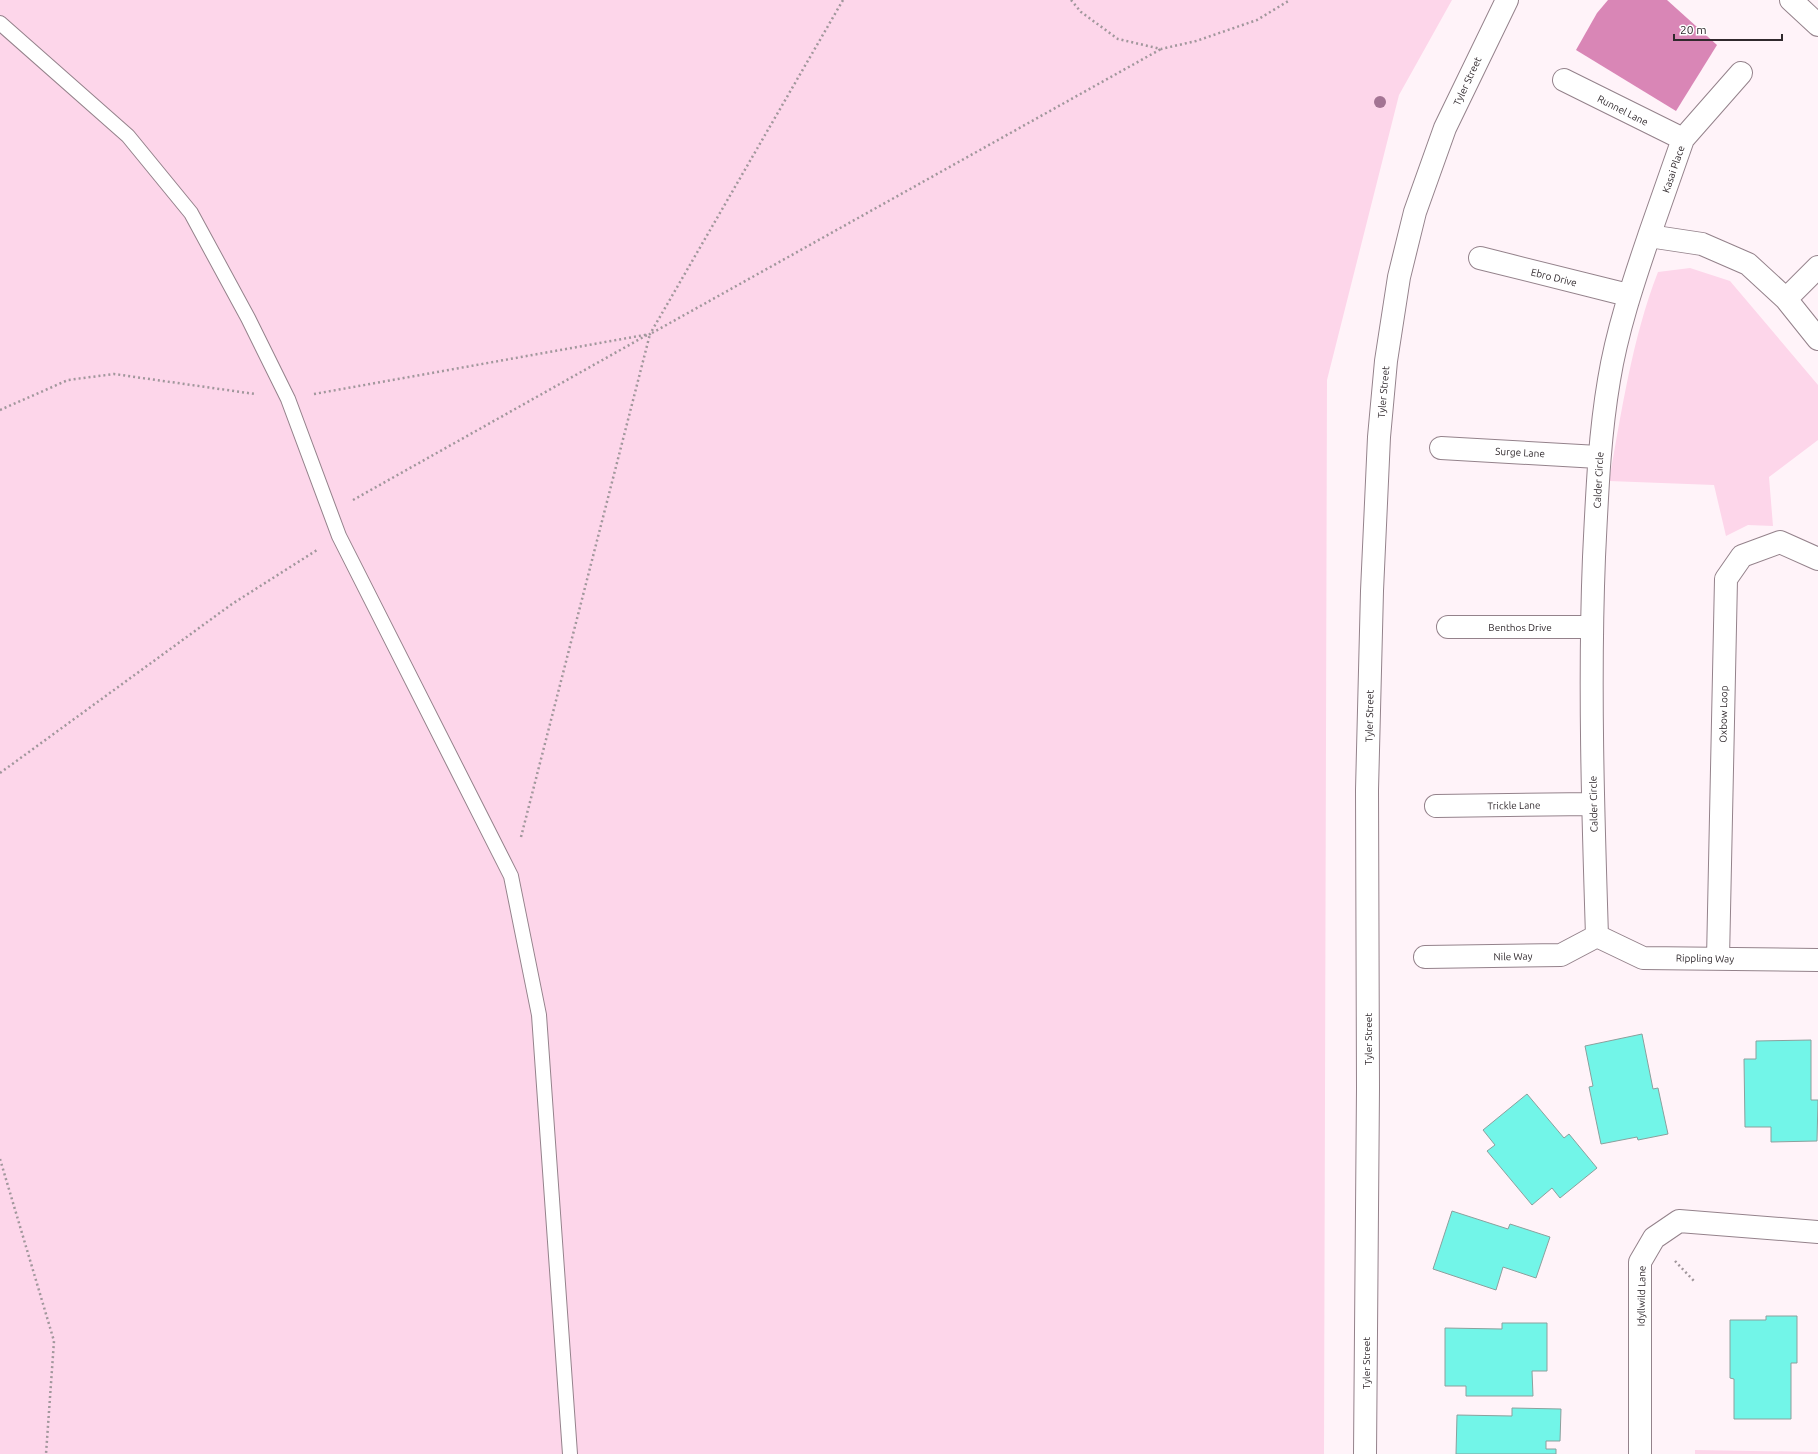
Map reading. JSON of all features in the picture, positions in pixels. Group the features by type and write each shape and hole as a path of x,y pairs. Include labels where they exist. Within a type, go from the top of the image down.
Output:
{"street":[{"name":"Tyler Street","path":"1365,1454 1368,1088 1367,790 1372,583 1379,437 1386,361 1400,278 1415,212 1445,128 1507,0"},
{"path":"1791,0 1818,25"},
{"name":"Kasai Place","path":"1649,236 1683,139 1741,73"},
{"name":"Runnel Lane","path":"1564,80 1683,139"},
{"path":"1649,236 1702,244 1748,264 1786,299 1818,339"},
{"name":"Calder Circle","path":"1596,936 1592,804 1592,627 1598,457 1609,379 1628,295 1649,236"},
{"name":"Ebro Drive","path":"1480,258 1628,295"},
{"path":"1786,299 1818,267"},
{"name":"Surge Lane","path":"1441,448 1598,457"},
{"name":"Oxbow Loop","path":"1718,959 1726,579 1742,556 1780,542 1818,559"},
{"name":"Benthos Drive","path":"1448,627 1592,627"},
{"name":"Trickle Lane","path":"1436,806 1592,804"},
{"name":"Rippling Way","path":"1596,936 1643,958 1818,960"},
{"name":"Nile Way","path":"1425,957 1561,955 1596,936"},
{"name":"Idyllwild Lane","path":"1640,1454 1640,1262 1654,1238 1679,1221 1818,1232"}],"lane":[{"path":"0,23 128,136 191,214 248,318 288,399 339,536 511,876 539,1015 562,1319 570,1454"}],"path":[{"path":"511,876 650,334 843,0"},
{"path":"1070,0 1081,12 1118,39 1161,49"},
{"path":"331,512 1161,49 1196,41 1257,20 1290,0"},
{"path":"0,410 68,380 114,374 288,399 650,334"},
{"path":"0,774 232,604 339,536"},
{"path":"0,1159 54,1341 46,1454"}],"shaded area":[{"path":"0,0 1452,0 1399,95 1327,380 1324,1454 0,1454"},
{"path":"1608,0 1667,0 1717,45 1676,111 1576,50 1597,13"},
{"path":"1690,268 1730,281 1818,385 1818,440 1769,477 1773,526 1748,525 1726,536 1714,485 1609,481 1634,349 1658,272"},
{"path":"1695,1450 1818,1452 1818,1454 1695,1454"}],"building":[{"path":"1642,1034 1653,1089 1658,1088 1668,1134 1638,1140 1637,1137 1601,1144 1589,1087 1593,1086 1585,1046"},
{"path":"1811,1040 1811,1100 1818,1100 1817,1141 1771,1142 1771,1127 1745,1127 1744,1059 1756,1059 1756,1041"},
{"path":"1527,1094 1564,1138 1569,1134 1597,1168 1560,1198 1552,1188 1532,1205 1487,1151 1495,1145 1483,1130"},
{"path":"1452,1211 1508,1229 1510,1224 1550,1237 1536,1278 1503,1267 1496,1290 1433,1269"},
{"path":"1766,1316 1797,1316 1797,1363 1791,1363 1791,1419 1734,1419 1734,1379 1730,1378 1730,1320 1766,1320"},
{"path":"1502,1323 1547,1323 1547,1371 1532,1371 1533,1396 1466,1396 1466,1386 1445,1386 1445,1328 1502,1329"},
{"path":"1512,1408 1561,1409 1560,1441 1546,1441 1546,1449 1556,1449 1556,1454 1456,1454 1457,1415 1512,1416"}]}
